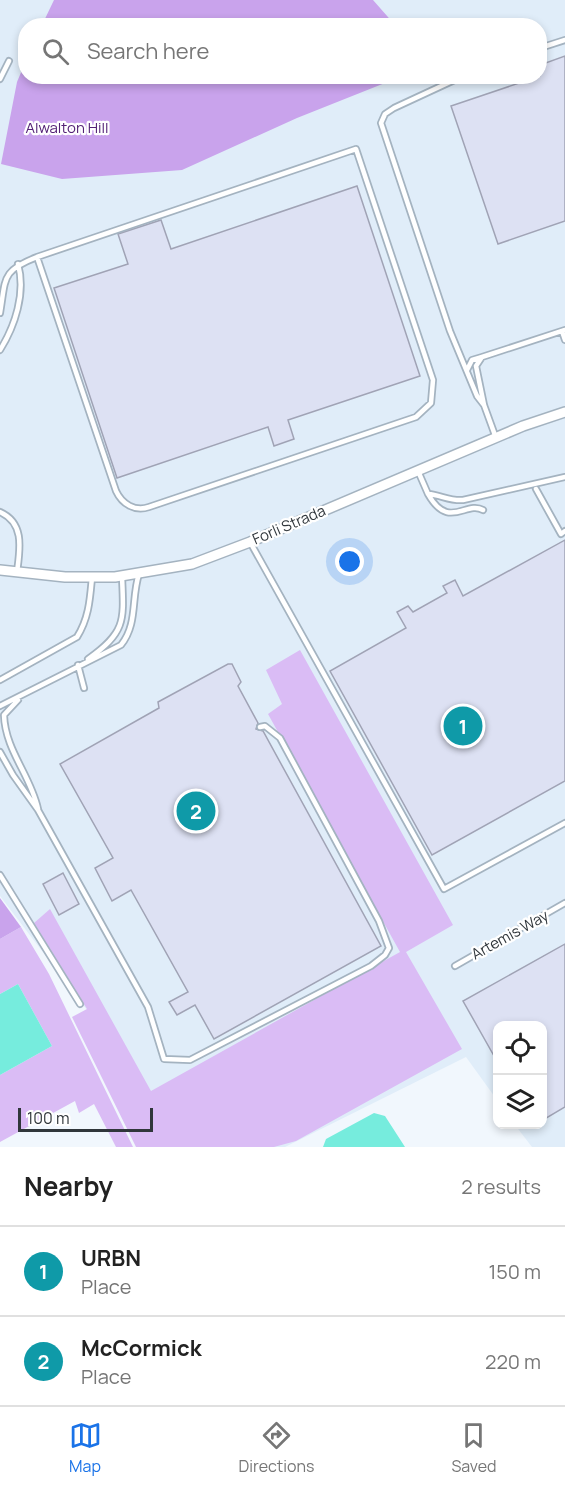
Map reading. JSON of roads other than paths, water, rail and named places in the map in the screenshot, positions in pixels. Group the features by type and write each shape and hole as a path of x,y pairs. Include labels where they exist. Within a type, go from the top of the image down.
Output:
{"street":[{"name":"Forli Strada","path":"0,570 122,577 192,564 250,542 496,438 565,412"}],"lane":[{"path":"547,46 565,40"},
{"path":"0,79 9,61"},
{"path":"446,84 394,108 385,114 381,123 450,331 477,396 484,405"},
{"path":"0,313 6,279 10,269 18,264 37,257 356,149 433,380 430,403 416,417 141,510 132,507 119,497 116,491 37,257"},
{"path":"0,350 11,334 15,321 22,278 18,264"},
{"path":"467,370 472,360 564,331 565,340"},
{"path":"482,357 476,366 484,405 496,438"},
{"path":"418,471 428,494 437,507 449,513 460,513 475,508 483,510"},
{"path":"428,494 440,495 450,501 463,500 565,477"},
{"path":"536,489 561,534 565,531"},
{"path":"0,512 10,518 20,537 17,572"},
{"path":"250,542 444,889 565,823"},
{"path":"0,706 78,665 111,651 128,636 132,627 134,590 139,574"},
{"path":"0,680 76,637 84,625 88,612 92,577"},
{"path":"78,665 111,642 117,634 122,615 122,577"},
{"path":"78,665 84,688"},
{"path":"25,694 4,714 4,732 35,794 38,810"},
{"path":"0,752 28,799 38,810 148,1007 164,1059 190,1060 370,966 385,955 389,948 379,921 280,738 265,726 260,727"},
{"path":"0,876 80,1004"},
{"name":"Artemis Way","path":"455,966 565,903"}],"place":[{"name":"URBN","path":"463,726"},
{"name":"McCormick","path":"196,811"}],"park label":[{"name":"Alwalton Hill","path":"67,128"}]}
